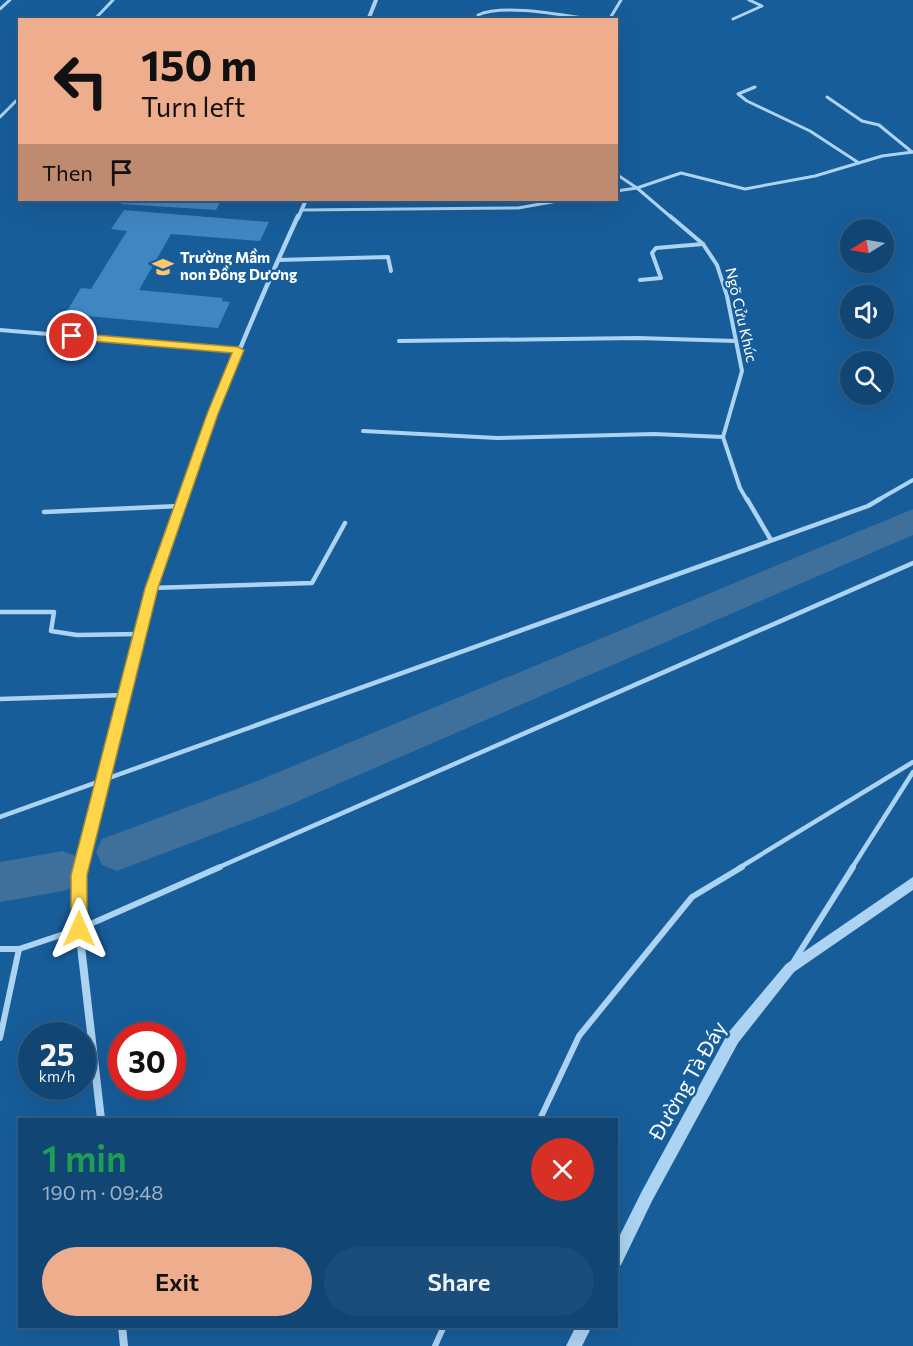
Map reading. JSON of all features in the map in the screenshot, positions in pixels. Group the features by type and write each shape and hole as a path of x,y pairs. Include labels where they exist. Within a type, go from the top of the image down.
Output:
{"street":[{"path":"369,18 376,0"},
{"path":"101,1118 79,929 79,875 151,588 212,414 238,350 306,201"},
{"name":"Đường Tà Đáy","path":"618,1256 647,1196 733,1038 790,968 913,883"},
{"path":"122,1328 124,1346"},
{"path":"574,1346 583,1328"}],"lane":[{"path":"0,9 10,0"},
{"path":"96,18 112,0"},
{"path":"610,18 621,0"},
{"path":"733,19 762,6 749,0"},
{"path":"478,18 478,15 489,10 548,13 582,18"},
{"path":"755,87 738,94 747,101 810,131 859,163"},
{"path":"827,97 862,121 879,125 913,152"},
{"path":"0,116 18,99"},
{"path":"618,191 637,188 681,173 745,189 815,176 882,156 913,152"},
{"name":"Ngõ Cửu Khúc","path":"618,175 637,188 703,244 717,265 727,296 742,371 723,437"},
{"path":"451,201 452,208"},
{"path":"302,210 518,207 557,201"},
{"path":"640,280 661,278 652,253 656,248 703,244"},
{"path":"278,260 388,257 392,271"},
{"path":"0,330 238,350"},
{"path":"399,341 638,338 736,341"},
{"path":"363,431 497,438 654,434 723,437 740,488 771,540"},
{"path":"0,817 868,506 913,480"},
{"path":"44,512 180,506"},
{"path":"151,588 312,583 345,523"},
{"path":"0,949 19,949 79,929 913,563"},
{"path":"0,612 54,612 51,631 77,635 139,634"},
{"path":"0,699 124,695"},
{"path":"540,1118 579,1036 692,897 913,762"},
{"path":"790,968 913,772"},
{"path":"0,1038 19,949"},
{"path":"435,1346 443,1328"}],"building":[{"path":"123,201 220,201 216,210 121,204"},
{"path":"124,210 269,222 260,241 171,234 139,290 223,298 222,301 230,302 218,328 65,314 81,288 91,289 127,231 111,229"}],"waterway":[{"path":"117,852 266,796 913,521"},
{"path":"0,882 63,871"}],"place":[{"name":"Trường Mầm non Đồng Dương","path":"163,267"}],"route":[{"path":"72,336 238,350 212,414 151,588 79,875 79,929"}]}
